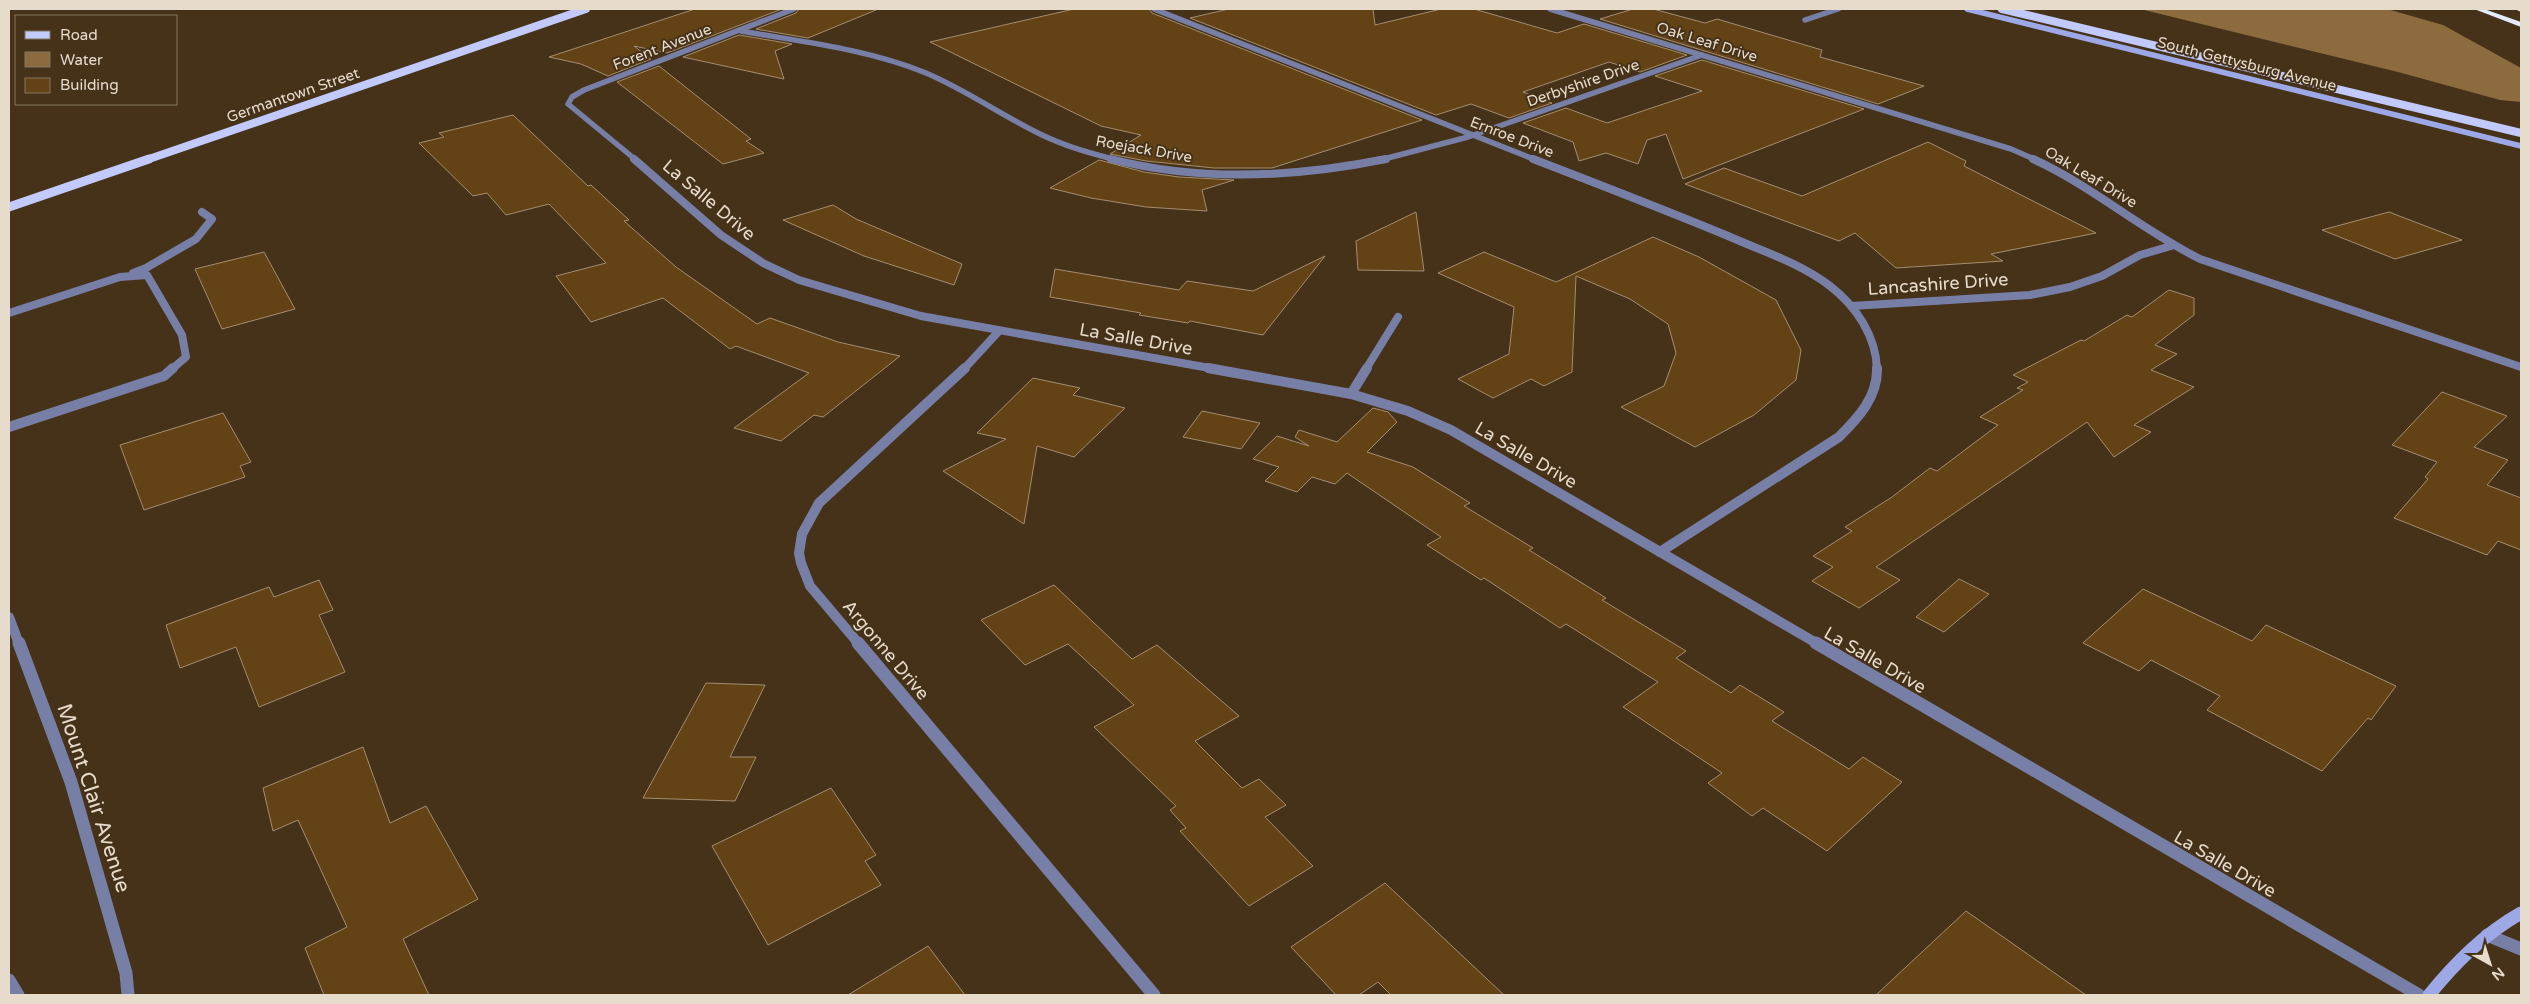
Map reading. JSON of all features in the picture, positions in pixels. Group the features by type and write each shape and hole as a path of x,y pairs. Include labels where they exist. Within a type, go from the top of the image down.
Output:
{"highway":[{"path":"2478,9 2521,25"}],"main road":[{"name":"Germantown Street","path":"9,207 586,9"},
{"name":"South Gettysburg Avenue","path":"1967,9 2521,146"},
{"name":"South Gettysburg Avenue","path":"2002,9 2521,133"},
{"path":"2428,995 2456,962 2487,935 2521,913"}],"street":[{"name":"Forent Avenue","path":"569,101 584,90 794,9"},
{"name":"Ernroe Drive","path":"1154,9 1713,230 1798,267 1828,285 1852,306"},
{"name":"Oak Leaf Drive","path":"1550,9 2010,149 2036,159 2138,222 2171,246 2247,276 2521,367"},
{"path":"1805,20 1838,9"},
{"name":"Roejack Drive","path":"740,30 855,52 911,68 1062,144 1098,156 1142,165 1228,173 1304,172 1372,162 1428,149 1473,135"},
{"name":"Derbyshire Drive","path":"1473,135 1702,55"},
{"name":"La Salle Drive","path":"569,101 571,108 648,170 720,235 763,263 799,280 921,316 999,332 1351,394 1408,411 1451,430 2419,995"},
{"path":"9,313 146,268 196,239 212,219 202,212"},
{"name":"Lancashire Drive","path":"1852,306 2030,294 2070,287 2102,276 2140,255 2171,246"},
{"path":"9,427 164,376 186,357 182,335 147,275 120,277"},
{"name":"Lancashire Drive","path":"1660,552 1839,437 1863,413 1876,387 1878,361 1870,332 1852,306"},
{"path":"1351,394 1398,317"},
{"name":"Argonne Drive","path":"999,332 971,363 819,503 803,526 798,545 804,574 810,586 955,761 1154,995"},
{"name":"Mount Clair Avenue","path":"9,617 71,782 126,973 128,995"},
{"path":"2487,935 2521,949"},
{"path":"9,980 18,995"}],"water":[{"path":"2140,9 2387,9 2443,25 2521,68 2521,102 2500,100 2398,72"}],"building":[{"path":"695,9 782,9 667,53 634,46 651,59 608,76 581,64 549,57"},
{"path":"799,9 876,10 808,38 756,29 796,13"},
{"path":"1074,9 1149,9 1152,13 1422,120 1272,168 1214,168 1146,161 1110,154 1141,135 1101,126 930,42"},
{"path":"1229,9 1373,9 1375,25 1441,9 1474,9 1557,33 1584,24 1687,55 1640,72 1609,62 1523,92 1552,103 1509,118 1471,104 1436,115 1190,18"},
{"path":"1633,9 1653,9 1705,23 1717,19 1822,50 1820,57 1924,86 1878,104 1600,19"},
{"path":"739,35 792,44 775,51 784,79 683,57"},
{"path":"1702,60 1864,109 1683,179 1666,134 1647,140 1638,164 1606,153 1579,161 1573,142 1523,123 1566,108 1607,123 1702,91 1655,76"},
{"path":"659,66 751,139 746,141 764,153 723,164 617,82"},
{"path":"513,115 588,186 591,185 629,220 624,221 676,267 757,324 770,318 838,342 900,356 823,417 814,415 781,441 734,428 809,373 736,346 730,349 663,298 591,322 556,276 606,263 549,204 506,215 487,193 473,196 419,143 444,137 439,133"},
{"path":"1928,142 1966,161 1964,166 2096,233 1991,254 2003,261 1896,268 1855,233 1839,241 1685,184 1724,168 1802,196"},
{"path":"1099,160 1144,172 1179,177 1234,180 1202,190 1207,211 1146,207 1091,198 1050,188"},
{"path":"833,205 856,219 962,264 954,285 864,256 783,220"},
{"path":"1416,212 1424,271 1358,270 1356,241"},
{"path":"2389,212 2462,240 2395,259 2322,230"},
{"path":"1653,237 1699,257 1776,300 1801,350 1796,380 1754,415 1695,447 1621,407 1664,386 1676,353 1668,324 1630,299 1576,276 1572,372 1544,386 1531,379 1493,398 1458,379 1509,354 1514,307 1438,273 1484,252 1556,282"},
{"path":"264,252 295,309 222,329 195,269"},
{"path":"1325,256 1263,335 1190,321 1188,323 1139,315 1141,313 1050,297 1055,269 1179,290 1187,281 1253,291"},
{"path":"2169,290 2194,298 2194,315 2155,345 2177,354 2151,370 2194,387 2134,425 2151,432 2114,457 2087,422 1876,567 1900,580 1859,608 1812,581 1833,567 1813,556 1852,531 1845,527 1892,497 1930,468 1937,471 1998,425 1980,417 2023,390 2017,388 2028,382 2013,375 2081,340 2084,341 2127,315 2132,317"},
{"path":"1033,378 1080,388 1073,395 1125,408 1074,457 1037,446 1024,524 943,471 1006,439 977,433"},
{"path":"2442,392 2507,416 2474,447 2508,460 2487,485 2521,498 2521,550 2498,541 2487,555 2394,518 2428,479 2425,477 2437,462 2392,445"},
{"path":"1373,408 1388,412 1397,422 1367,452 1413,467 1470,503 1464,506 1533,548 1529,550 1606,598 1602,600 1686,651 1676,658 1731,693 1740,685 1784,712 1772,721 1849,769 1863,757 1902,782 1827,851 1763,808 1752,816 1708,783 1722,773 1623,707 1658,682 1566,624 1560,628 1484,578 1481,580 1427,545 1441,537 1347,473 1335,484 1312,477 1297,492 1265,481 1279,467 1253,459 1277,436 1309,446 1295,437 1299,430 1337,442"},
{"path":"1202,411 1260,423 1241,449 1183,437"},
{"path":"223,413 251,462 240,466 245,477 144,510 120,445"},
{"path":"1959,579 1989,594 1944,632 1916,617"},
{"path":"319,580 333,610 319,615 345,672 259,707 236,647 180,668 166,625 269,587 274,597"},
{"path":"1054,585 1132,659 1157,645 1239,716 1195,741 1242,788 1259,779 1286,805 1265,817 1313,866 1249,906 1180,831 1186,828 1170,810 1176,806 1094,727 1134,705 1068,644 1025,665 981,620"},
{"path":"2143,589 2252,641 2266,625 2396,686 2371,720 2368,718 2322,771 2207,710 2220,696 2151,660 2139,671 2083,643"},
{"path":"706,683 765,685 730,757 756,757 735,801 643,798"},
{"path":"363,747 390,823 426,806 478,899 403,939 429,995 324,995 305,948 347,927 298,820 273,831 263,788"},
{"path":"831,788 876,855 865,861 881,885 768,945 712,846"},
{"path":"1385,883 1504,995 1391,995 1378,982 1359,995 1336,995 1291,947"},
{"path":"1966,911 2086,995 1876,995"},
{"path":"928,946 965,995 848,995"}]}
